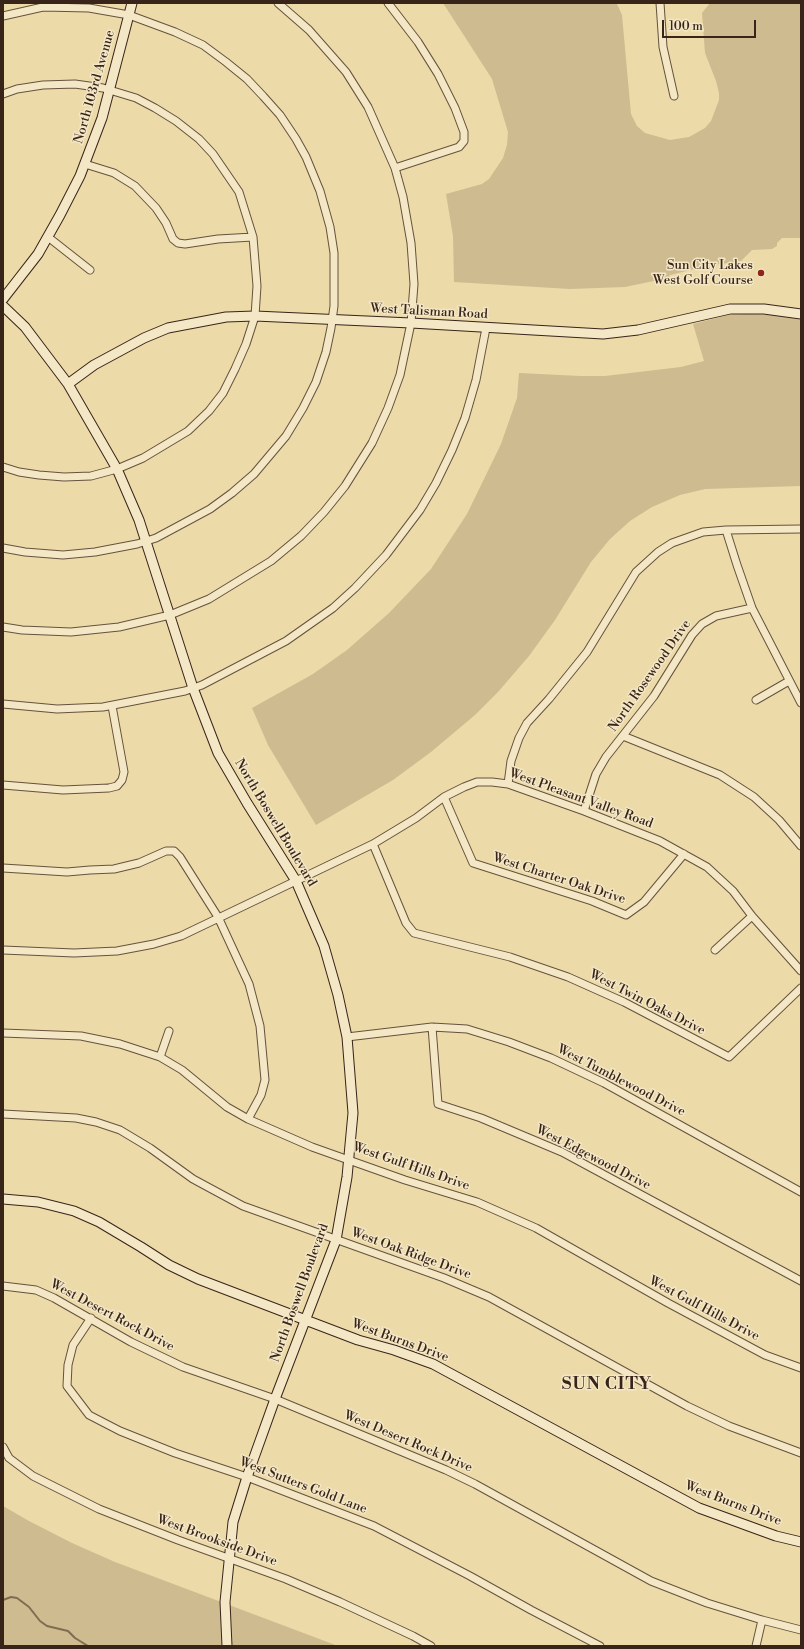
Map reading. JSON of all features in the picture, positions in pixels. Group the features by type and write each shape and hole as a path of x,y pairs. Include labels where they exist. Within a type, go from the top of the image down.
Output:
{"street":[{"name":"North 103rd Avenue","path":"3,299 38,254 74,189 85,164 102,118 132,3"},
{"path":"3,627 22,630 71,632 120,627 170,615 209,599 271,561 289,546 324,512 345,486 372,443 388,408 400,374 411,324 414,284 411,243 403,197 395,168 368,107 346,72 309,30 278,3"},
{"path":"388,3 418,42 438,74 455,108 464,132 464,141 459,147 395,168"},
{"path":"660,3 664,48 674,96"},
{"path":"3,16 43,7 89,8 129,15 175,32 203,46 226,62 264,96 296,139 306,157 320,191 330,227 334,253 334,306 326,352 316,382 297,419 286,436 268,458 238,488 210,509 183,524 146,541 95,552 63,555 25,552 3,548"},
{"path":"3,94 17,89 43,85 75,84 110,90 136,98 176,121 199,139 213,154 239,192 253,237 257,286 255,316 246,344 223,393 188,431 143,458 117,469 91,476 64,478 19,472 3,467"},
{"path":"85,164 114,173 135,186 156,208 166,223 173,239 178,243 184,244 218,239 253,237"},
{"path":"48,237 90,270"},
{"name":"North Boswell Boulevard","path":"3,306 25,327 68,384 117,469 146,541 193,688 218,753 246,803 296,881 324,946 338,995 347,1037 352,1113 349,1159 344,1198 336,1240 275,1399 247,1477 233,1522 228,1558 225,1602 227,1646"},
{"name":"West Talisman Road","path":"68,384 94,365 144,338 168,328 226,316 255,316 603,334 638,330 730,309 764,309 801,314"},
{"path":"3,704 57,709 112,706 193,688 254,659 286,641 344,598 390,550 420,510 436,482 452,450 465,418 476,380 486,328"},
{"path":"508,784 511,761 518,738 527,723 549,700 587,652 636,572 658,552 672,543 703,532 726,530 801,529"},
{"path":"726,530 752,608 801,703"},
{"name":"North Rosewood Drive","path":"584,811 596,774 654,696 692,635 702,624 716,616 752,608"},
{"path":"756,700 789,682"},
{"path":"3,786 63,790 103,789 117,786 122,780 124,772 112,706"},
{"path":"623,736 720,775 754,797 779,820 801,846"},
{"name":"West Pleasant Valley Road","path":"3,950 74,953 117,951 154,944 182,936 218,917 373,844 416,818 444,797 464,786 477,782 492,782 508,784 584,811 660,841 707,867 733,891 752,916 801,971"},
{"name":"West Charter Oak Drive","path":"444,797 473,863 592,901 626,915 644,902 684,854"},
{"name":"West Twin Oaks Drive","path":"373,844 406,923 414,933 510,957 568,977 624,1002 729,1057 801,988"},
{"path":"3,868 67,872 114,869 140,863 166,851 174,851 180,857 218,917 249,984 260,1026 265,1080 261,1095 248,1119"},
{"path":"715,950 752,916"},
{"name":"West Tumblewood Drive","path":"347,1037 432,1027 467,1029 509,1042 551,1058 604,1083 801,1192"},
{"name":"West Edgewood Drive","path":"432,1027 438,1104 481,1118 562,1152 801,1281"},
{"path":"160,1057 169,1032"},
{"name":"West Gulf Hills Drive","path":"3,1033 81,1036 120,1044 160,1057 182,1070 227,1107 248,1119 312,1147 405,1180 477,1202 536,1228 668,1303 764,1355 801,1368"},
{"name":"West Oak Ridge Drive","path":"3,1114 76,1118 96,1122 120,1130 150,1148 193,1180 243,1206 444,1278 489,1297 687,1406 729,1426 801,1453"},
{"name":"West Burns Drive","path":"3,1199 38,1202 74,1211 99,1222 169,1265 198,1279 358,1340 394,1350 433,1364 699,1508 776,1536 801,1542"},
{"name":"West Desert Rock Drive","path":"3,1286 36,1290 91,1318 131,1342 183,1367 275,1399 446,1470 651,1581 708,1603 762,1620 801,1630"},
{"name":"West Sutters Gold Lane","path":"91,1318 73,1345 68,1366 67,1386 89,1415 120,1431 175,1453 247,1477 374,1526 600,1646"},
{"name":"West Brookside Drive","path":"3,1447 9,1458 39,1480 99,1509 178,1540 286,1579 340,1602 432,1646"},
{"path":"756,1646 762,1620"}],"shaded area":[{"path":"443,3 617,4 622,15 631,114 637,126 645,133 670,140 689,137 705,128 711,121 719,100 716,81 705,53 702,13 710,3 801,3 801,238 782,238 777,243 777,246 772,249 752,250 741,261 707,266 670,275 668,278 625,287 570,289 454,282 453,236 446,194 482,184 489,179 503,158 507,145 508,132 492,79"},
{"path":"728,315 779,315 801,320 801,486 705,489 680,495 652,507 630,521 610,539 591,562 555,620 529,656 498,692 475,715 431,752 393,780 316,825 268,745 252,708 313,674 347,650 389,613 431,569 467,514 501,444 517,398 519,373 605,376 681,367 704,361 693,324"},
{"path":"3,1506 72,1543 115,1562 338,1646 3,1646"}],"waterway":[{"path":"3,1600 11,1597 17,1598 29,1607 40,1621 47,1626 68,1631 75,1638 88,1646"}],"place":[{"name":"Sun City Lakes West Golf Course","path":"761,273"}],"district":[{"name":"SUN CITY","path":"607,1385"}]}
